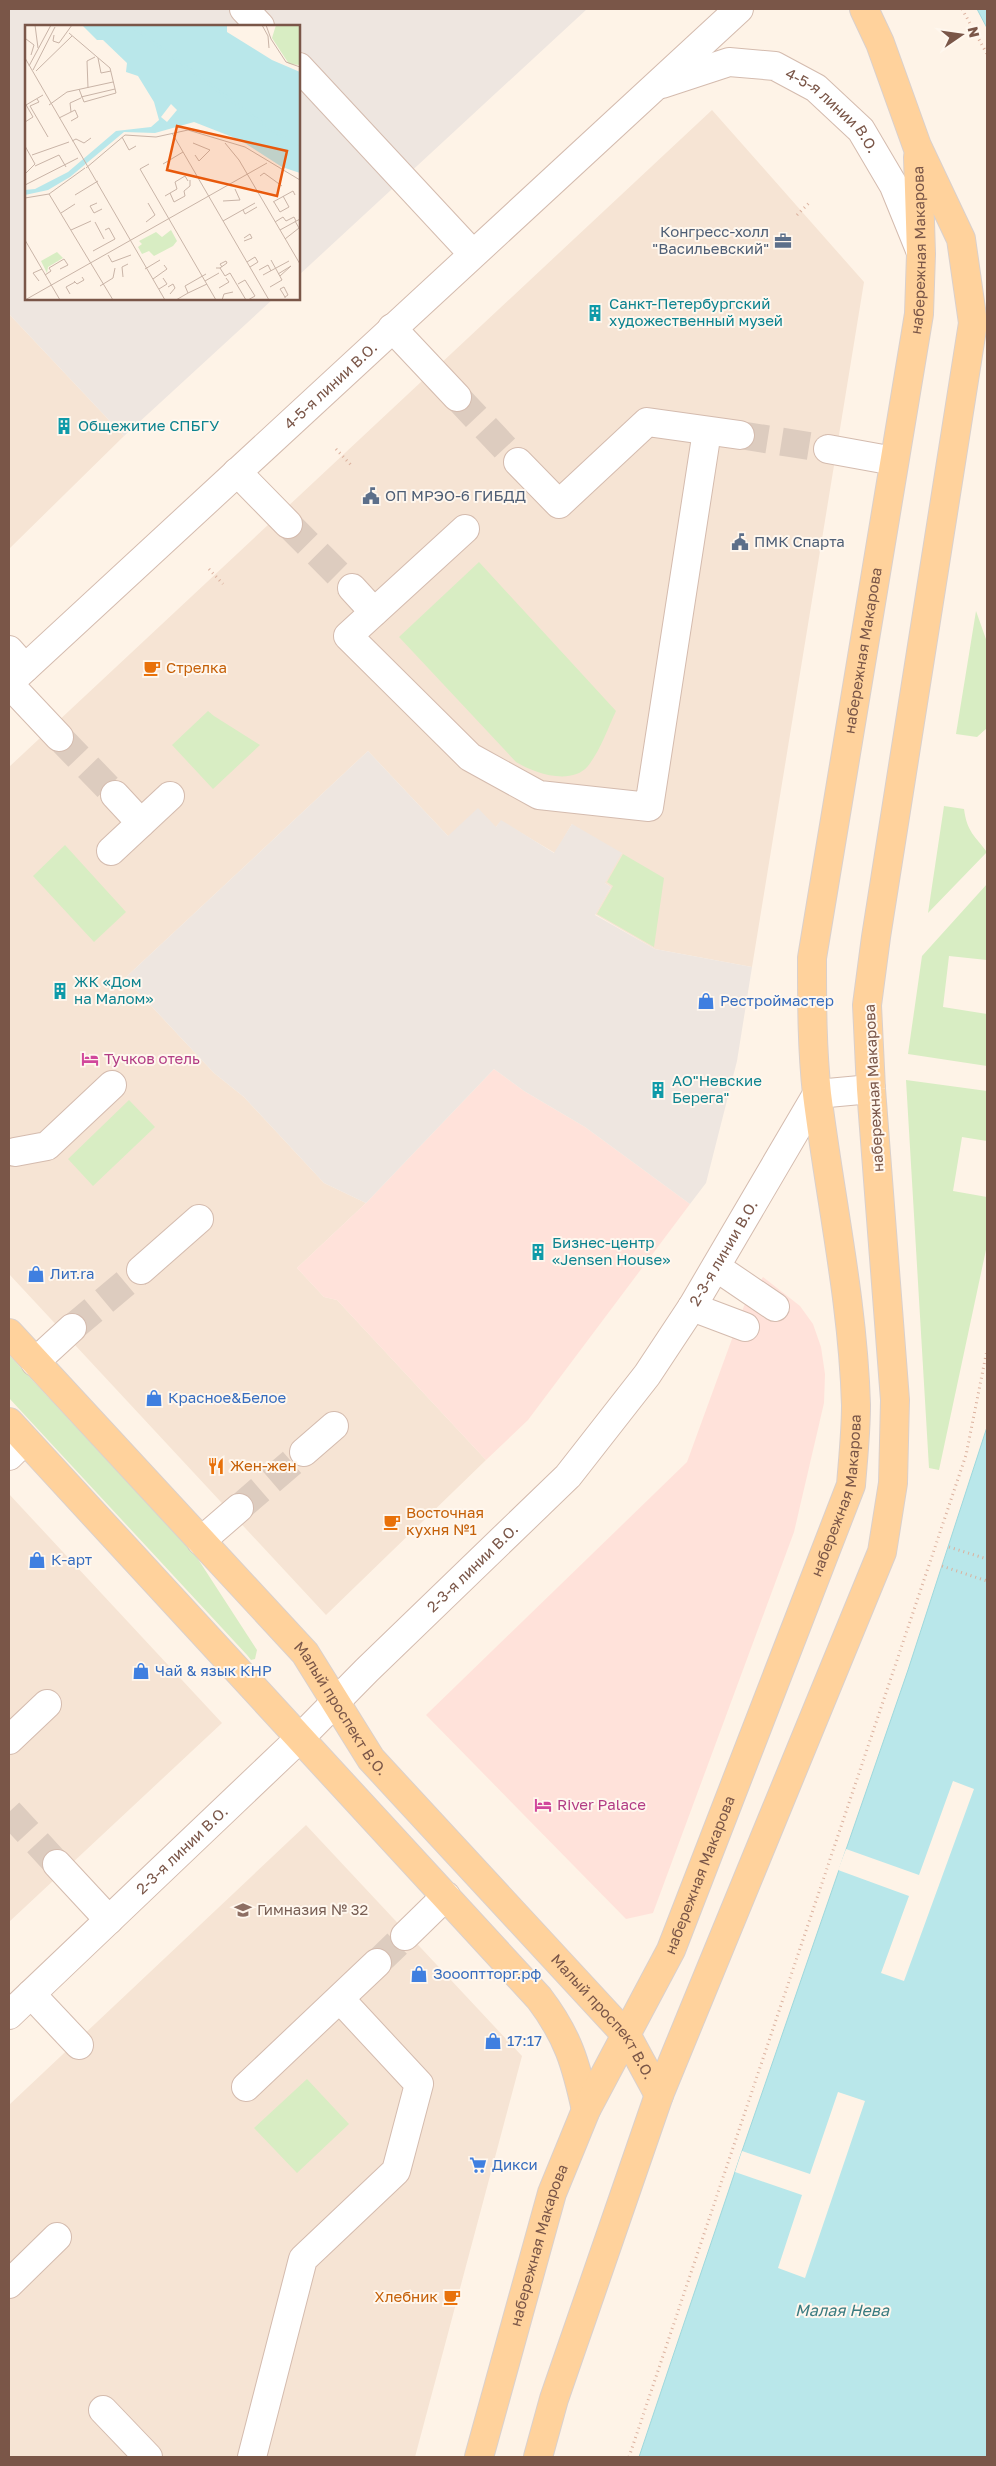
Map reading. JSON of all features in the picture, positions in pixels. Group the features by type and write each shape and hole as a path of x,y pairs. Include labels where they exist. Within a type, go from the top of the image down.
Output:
{"main road":[{"path":"864,9 880,43 917,146"},
{"name":"набережная Макарова","path":"479,2457 552,2193 586,2110 671,1950 851,1485 856,1407 852,1346 838,1223 817,1094 812,1027 812,958 919,314 921,254 917,146"},
{"name":"набережная Макарова","path":"538,2457 554,2399 660,2095 882,1552 894,1483 895,1400 871,1089 867,1005 876,937 973,323 961,239 917,146"},
{"name":"Малый проспект В.О.","path":"9,1333 305,1653 371,1759 626,2036 660,2095"},
{"path":"14,1439 300,1738 539,1998 557,2021 570,2051 586,2110"}],"street":[{"path":"244,9 259,25"},
{"name":"4-5-я линии В.О.","path":"13,671 237,472 738,9"},
{"name":"4-5-я линии В.О.","path":"651,88 729,62 775,66 816,88 861,130 894,186 921,254"},
{"path":"300,69 472,253"},
{"path":"392,328 457,397"},
{"path":"518,462 559,504 647,422 740,435"},
{"path":"465,529 348,636 470,757 539,796 649,807 707,431"},
{"path":"828,449 894,461"},
{"path":"237,472 288,524"},
{"path":"352,588 374,612"},
{"path":"13,671 59,737"},
{"path":"115,795 141,823"},
{"path":"111,851 170,796"},
{"path":"14,1152 47,1146 112,1085"},
{"path":"817,1094 871,1089"},
{"name":"2-3-я линии В.О.","path":"9,2015 300,1738 568,1476 647,1375 692,1307 817,1094"},
{"path":"141,1270 199,1220"},
{"path":"716,1267 775,1307"},
{"path":"692,1307 745,1327"},
{"path":"35,1362 72,1328"},
{"path":"304,1452 334,1426"},
{"path":"201,1541 239,1508"},
{"path":"9,1740 47,1704"},
{"path":"57,1864 109,1920"},
{"path":"405,1936 446,1896"},
{"path":"246,2087 377,1963"},
{"path":"31,1994 79,2044"},
{"path":"252,2457 303,2259 396,2170 419,2084 340,1999"},
{"path":"10,2281 57,2237"},
{"path":"103,2410 148,2457"}],"path":[{"path":"962,9 987,54"},
{"path":"797,215 810,202"},
{"path":"336,449 351,465"},
{"path":"208,569 223,584"},
{"path":"629,2457 966,1455 987,1350"},
{"path":"948,1547 987,1559"},
{"path":"942,1566 987,1580"}],"shaded area":[{"path":"9,9 587,9 300,274 300,25 25,25 25,300 272,300 124,436 9,314"},
{"path":"712,110 864,282 752,967 655,949 595,914 611,887 605,883 572,824 555,853 501,821 496,827 448,836 368,751 125,978 214,1073 244,1097 324,1183 366,1203 297,1268 324,1297 337,1300 486,1460 326,1615 9,1274 9,767"},
{"name":"Общежитие СПБГУ","path":"9,314 124,436 9,549"},
{"path":"368,751 448,836 478,808 496,827 501,820 554,853 572,824 622,853 605,883 611,887 595,915 655,949 752,967 737,1061 706,1183 690,1204 585,1127 524,1091 494,1069 366,1203 324,1183 244,1097 214,1073 125,978"},
{"name":"Бизнес-центр «Jensen House»","path":"494,1069 524,1091 585,1127 690,1204 528,1420 486,1460 337,1300 324,1297 297,1268 366,1203"},
{"path":"763,1277 800,1306 813,1324 821,1347 825,1374 824,1403 794,1532 653,1913 626,1919 426,1715 687,1462 744,1306"},
{"path":"9,1494 222,1723 9,1922"},
{"path":"306,1825 522,2056 415,2457 9,2457 9,2105"}],"green space":[{"path":"479,562 616,711 596,753 588,766 581,772 572,775 552,776 532,770 516,762 399,637"},
{"path":"976,611 987,642 987,728 977,737 956,734"},
{"path":"208,711 260,745 213,789 172,745"},
{"path":"944,806 964,809 969,828 987,852 928,913"},
{"path":"65,845 126,912 94,942 33,876"},
{"path":"623,854 664,878 654,947 597,914 613,886 607,882"},
{"path":"987,884 987,960 949,956 943,1007 987,1014 987,1066 908,1054 922,956"},
{"path":"906,1080 987,1091 987,1141 962,1137 953,1191 987,1197 987,1245 939,1470 929,1468"},
{"path":"129,1100 155,1127 93,1186 68,1159"},
{"path":"9,1355 196,1556 257,1650 255,1659 251,1660 9,1398"},
{"path":"307,2079 349,2124 297,2173 254,2128"}],"water":[{"path":"977,9 987,9 987,28"},
{"name":"Малая Нева","path":"987,1427 987,2457 639,2457 742,2151 908,1670"}],"pier":[{"path":"953,1781 974,1789 904,1981 881,1973 909,1896 838,1870 846,1849 919,1875"},
{"path":"838,2092 865,2101 805,2278 778,2268 802,2195 735,2172 742,2151 810,2174"}],"tunnel":[{"path":"457,397 518,462"},
{"path":"740,435 828,449"},
{"path":"288,524 352,588"},
{"path":"59,737 115,795"},
{"path":"72,1328 141,1270"},
{"path":"239,1508 304,1452"},
{"path":"9,1812 57,1864"},
{"path":"377,1963 405,1936"}],"place":[{"name":"Конгресс-холл \"Васильевский\"","path":"783,241"},
{"name":"Санкт-Петербургский художественный музей","path":"595,313"},
{"name":"Общежитие СПБГУ","path":"64,426"},
{"name":"ОП МРЭО-6 ГИБДД","path":"371,496"},
{"name":"ПМК Спарта","path":"740,542"},
{"name":"Стрелка","path":"152,668"},
{"name":"ЖК «Дом на Малом»","path":"60,991"},
{"name":"Рестроймастер","path":"706,1001"},
{"name":"Тучков отель","path":"90,1059"},
{"name":"АО\"Невские Берега\"","path":"658,1090"},
{"name":"Бизнес-центр «Jensen House»","path":"538,1252"},
{"name":"Лит.ra","path":"36,1274"},
{"name":"Красное&Белое","path":"154,1398"},
{"name":"Жен-жен","path":"216,1466"},
{"name":"Восточная кухня №1","path":"392,1522"},
{"name":"К-арт","path":"37,1560"},
{"name":"Чай & язык КНР","path":"141,1671"},
{"name":"River Palace","path":"543,1805"},
{"name":"Гимназия № 32","path":"243,1910"},
{"name":"Зоооптторг.рф","path":"419,1974"},
{"name":"17:17","path":"493,2041"},
{"name":"Дикси","path":"478,2165"},
{"name":"Хлебник","path":"452,2297"}]}
